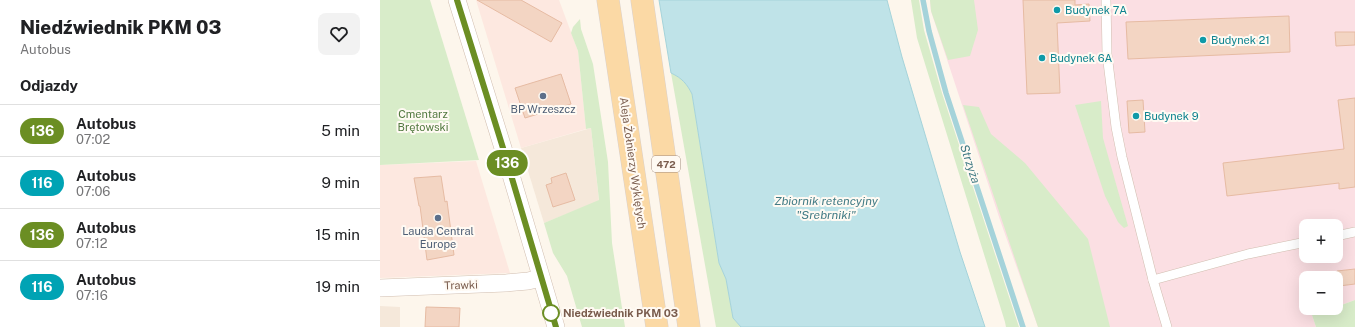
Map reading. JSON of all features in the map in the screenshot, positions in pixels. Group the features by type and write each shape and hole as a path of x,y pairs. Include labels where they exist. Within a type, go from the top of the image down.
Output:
{"main road":[{"name":"Aleja Żołnierzy Wyklętych","path":"608,0 657,327"},
{"name":"472","path":"642,0 689,327"}],"street":[{"path":"458,0 556,327"},
{"name":"Trawki","path":"380,288 506,283 541,278"}],"lane":[{"path":"1106,0 1107,54 1116,127 1122,157 1153,280 1167,327"},
{"path":"1343,235 1355,232"},
{"path":"1153,280 1248,254 1299,243"}],"shaded area":[{"path":"476,0 559,0 578,51 586,129 521,148"},
{"path":"930,0 1355,0 1355,300 1343,304 1343,271 1299,271 1299,315 1312,315 1316,327 1038,327 1000,220 931,11"},
{"path":"591,128 599,201 544,223 521,148"},
{"path":"476,161 510,273 380,278 380,165"},
{"path":"380,306 400,307 400,327 380,327"}],"green space":[{"name":"Cmentarz Brętowski","path":"380,0 430,0 479,160 380,165"},
{"path":"911,0 919,0 924,30 942,93 1019,327 1006,327 917,38"},
{"path":"930,0 974,0 978,30 970,56 948,60 931,11"},
{"path":"580,19 581,29 593,64 608,162 612,243 625,327 582,327 567,276 553,253 544,223 599,200 591,128 586,129 578,51 571,33 573,27"},
{"path":"671,73 684,82 692,94 719,263 726,279 733,318 741,327 716,327"},
{"path":"1101,101 1103,138 1128,226 1124,228 1118,222 1105,196 1075,105"},
{"path":"963,105 979,107 991,134 1025,163 1088,239 1110,327 1038,327"},
{"path":"1355,300 1355,327 1316,327 1312,315 1343,315 1343,304"}],"water":[{"name":"Zbiornik retencyjny \"Srebrniki\"","path":"659,0 887,0 902,57 960,252 985,327 741,327 733,318 726,279 719,263 692,94 684,82 671,73"}],"building":[{"path":"477,0 521,0 562,23 551,42"},
{"name":"Budynek 6A","path":"1023,0 1075,0 1075,5 1089,4 1090,21 1057,23 1060,93 1027,94"},
{"name":"Budynek 21","path":"1289,16 1290,52 1128,59 1126,22"},
{"path":"1335,32 1355,32 1355,45 1336,46"},
{"name":"BP Wrzeszcz","path":"561,74 571,104 525,118 515,88"},
{"path":"1355,98 1355,187 1339,189 1339,183 1227,196 1223,163 1344,149 1338,100"},
{"name":"Budynek 9","path":"1143,100 1145,132 1129,133 1127,101"},
{"path":"566,173 575,200 553,207 546,185 552,183 551,178"},
{"path":"441,176 445,202 447,201 454,255 427,260 420,206 414,178"},
{"path":"1355,269 1355,284 1343,286 1343,271 1337,271"},
{"path":"426,307 460,308 459,327 425,327"}],"waterway":[{"name":"Strzyża","path":"923,0 929,31 946,93 1023,327"}],"bus line":[{"name":"136","path":"457,0 556,327"}],"place":[{"name":"Budynek 7A","path":"1057,10"},
{"name":"Budynek 21","path":"1203,40"},
{"name":"Budynek 6A","path":"1042,58"},
{"name":"BP Wrzeszcz","path":"543,96"},
{"name":"Budynek 9","path":"1136,116"},
{"name":"Lauda Central Europe","path":"438,218"},
{"name":"Niedźwiednik PKM 03","path":"551,313"}]}
